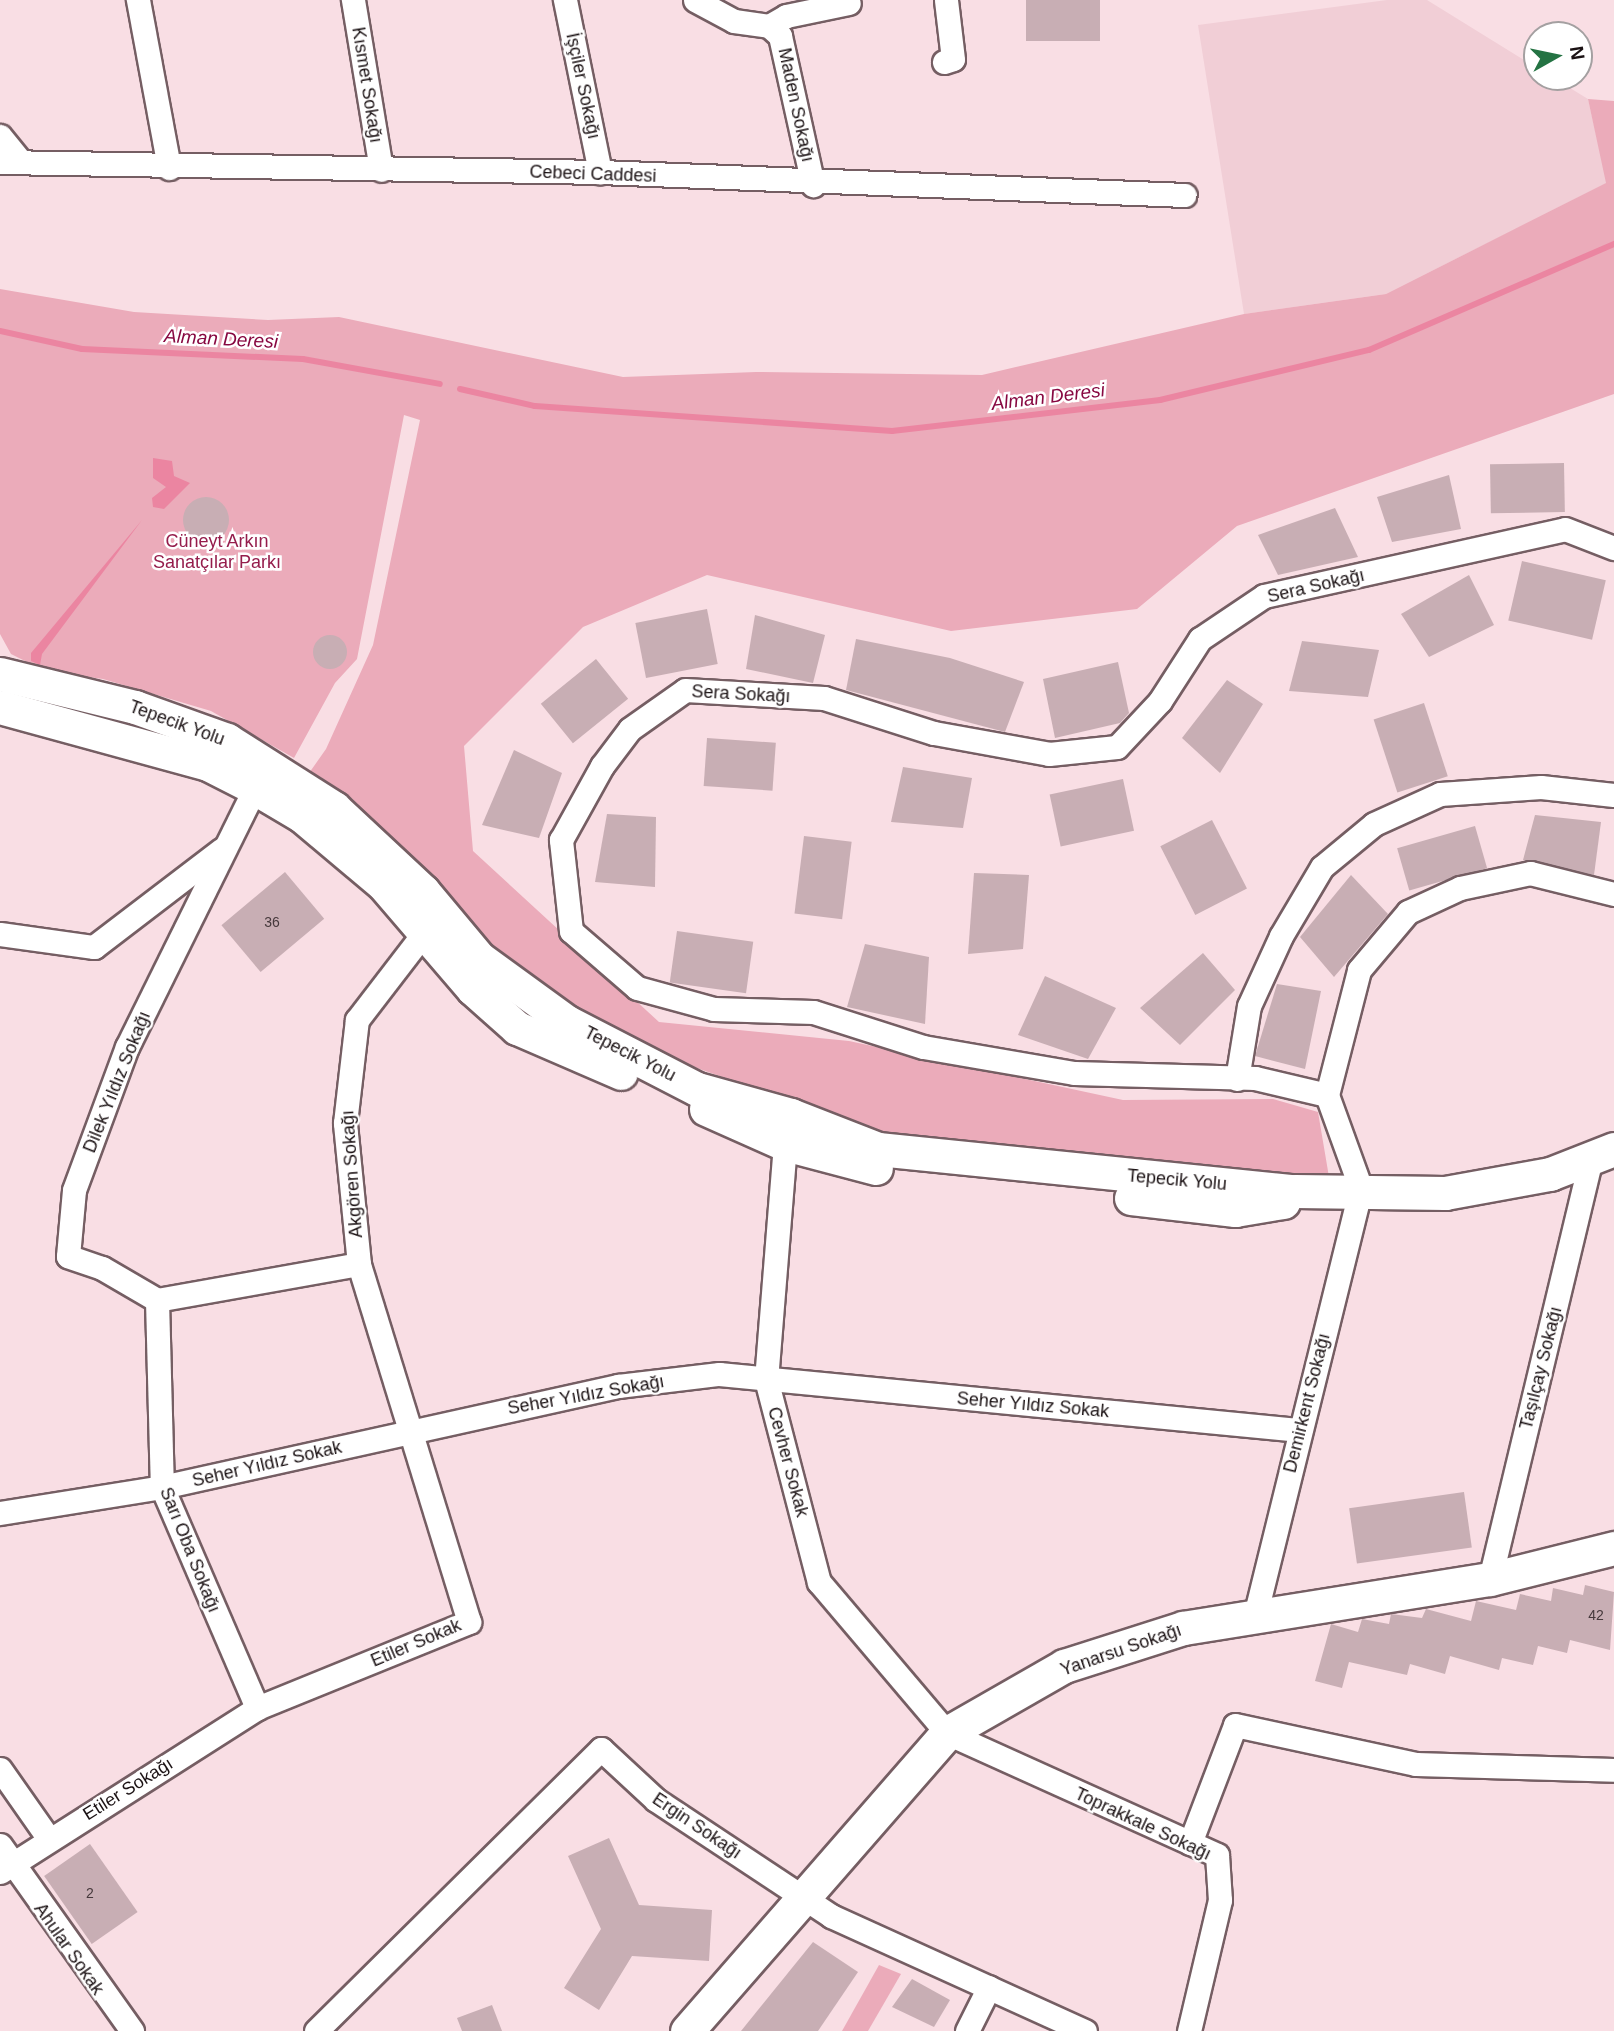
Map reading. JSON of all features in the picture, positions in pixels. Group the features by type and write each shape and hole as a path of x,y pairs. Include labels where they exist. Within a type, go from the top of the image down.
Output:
{"main road":[{"path":"6,708 9,674"},
{"name":"Tepecik Yolu","path":"9,674 161,716 227,740 261,777"},
{"name":"Tepecik Yolu","path":"6,708 261,777 334,808 432,924 567,1022 697,1088 788,1129 878,1149 1296,1191 1361,1189 1445,1193 1550,1174 1603,1153"},
{"name":"Yanarsu Sokağı","path":"687,2031 947,1733 1064,1667 1183,1628 1490,1579 1614,1548"}],"street":[{"path":"138,0 169,167"},
{"name":"Kısmet Sokağı","path":"353,0 381,170"},
{"name":"İşçiler Sokağı","path":"565,0 600,172"},
{"name":"Maden Sokağı","path":"695,0 734,21 769,26 787,54 813,184"},
{"path":"944,62 953,59 946,0"},
{"path":"769,26 786,16 849,4"},
{"path":"0,136 10,161"},
{"name":"Cebeci Caddesi","path":"10,161 169,167 600,172 813,184 1185,195"},
{"name":"Sera Sokağı","path":"1327,1095 1282,1081 1074,1073 923,1047 813,1012 714,1009 637,988 571,931 561,839 602,766 630,729 684,690 824,698 934,733 1049,754 1117,747 1160,702 1200,639 1264,596 1565,529 1614,548"},
{"name":"Dilek Yıldız Sokağı","path":"157,1300 68,1256 74,1190 127,1047 261,777"},
{"path":"1237,1079 1249,1006 1281,936 1322,867 1374,824 1440,794 1541,786 1614,795"},
{"path":"0,934 94,947 226,846"},
{"path":"1361,1189 1327,1095 1359,970 1408,912 1460,888 1530,873 1614,894"},
{"name":"Akgören Sokağı","path":"408,1430 359,1265 345,1123 356,1020 432,924"},
{"name":"Cevher Sokak","path":"788,1129 766,1380 820,1582 947,1733"},
{"name":"Taşılçay Sokağı","path":"1490,1579 1603,1153"},
{"name":"Demirkent Sokağı","path":"1255,1616 1361,1189"},
{"path":"157,1300 359,1265"},
{"name":"Sarı Oba Sokağı","path":"157,1300 162,1487 257,1708"},
{"name":"Seher Yıldız Sokağı","path":"408,1430 618,1386 719,1374 766,1380"},
{"name":"Seher Yıldız Sokak","path":"766,1380 1300,1430"},
{"name":"Seher Yıldız Sokak","path":"0,1513 162,1487 408,1430"},
{"name":"Etiler Sokak","path":"257,1708 469,1622 408,1430"},
{"name":"Etiler Sokağı","path":"3,1860 49,1839 257,1708"},
{"path":"1190,1843 1235,1725 1416,1764 1614,1770"},
{"name":"Toprakkale Sokağı","path":"947,1733 1217,1855 1220,1900 1189,2031"},
{"name":"Ergin Sokağı","path":"316,2031 601,1749 656,1800 685,1815 803,1898 1085,2031"},
{"path":"0,1769 49,1839"},
{"name":"Ahular Sokak","path":"3,1860 132,2031"},
{"path":"967,2031 989,1987"}],"shaded area":[{"path":"1387,0 1427,0 1523,59 1523,91 1575,91 1588,99 1607,183 1386,294 1244,314 1198,25"},
{"path":"153,458 172,461 174,476 190,483 164,509 153,507 152,498 166,487 153,478"},
{"path":"142,520 42,654 40,665 31,661 31,653"}],"green space":[{"name":"Cüneyt Arkın Sanatçılar Parkı","path":"1588,99 1614,101 1614,394 1237,526 1137,609 951,631 707,575 583,627 464,746 473,851 659,1022 849,1041 1123,1100 1273,1099 1318,1112 1329,1177 1247,1174 880,1133 646,1050 488,950 307,776 326,749 373,645 420,420 404,415 357,659 335,683 294,758 211,711 103,679 45,671 11,654 0,634 0,289 134,312 268,320 339,317 623,377 756,372 982,375 1244,314 1386,294 1606,183"},
{"path":"879,1965 901,1974 868,2031 842,2031"}],"building":[{"path":"1026,0 1100,0 1100,41 1026,41"},
{"path":"1564,463 1565,512 1491,513 1490,464"},
{"path":"1449,475 1461,529 1392,542 1377,497"},
{"path":"206,497 223,503 229,520 223,537 206,543 189,537 183,520 189,503"},
{"path":"1335,508 1358,557 1278,575 1258,535"},
{"path":"1522,561 1606,580 1592,640 1508,620"},
{"path":"1469,575 1494,625 1429,657 1401,614"},
{"path":"707,609 718,664 646,678 635,623"},
{"path":"755,615 825,635 813,683 746,669"},
{"path":"330,635 342,640 347,652 342,664 330,669 318,664 313,652 318,640"},
{"path":"856,639 950,658 1024,682 1005,732 846,690"},
{"path":"1302,641 1379,650 1368,697 1289,691"},
{"path":"596,659 628,699 573,743 541,704"},
{"path":"1118,662 1129,713 1120,723 1055,738 1043,679"},
{"path":"1227,680 1263,704 1220,773 1182,738"},
{"path":"1424,703 1448,776 1397,793 1374,719"},
{"path":"707,738 776,743 772,791 704,786"},
{"path":"514,750 562,773 539,838 482,825"},
{"path":"903,767 972,778 963,828 891,822"},
{"path":"1123,779 1134,831 1061,846 1050,795"},
{"path":"607,814 656,817 655,887 595,882"},
{"path":"1535,815 1601,822 1594,875 1523,860"},
{"path":"1212,820 1247,889 1195,915 1160,846"},
{"path":"1475,826 1487,868 1409,891 1397,848"},
{"path":"804,836 852,842 842,919 794,913"},
{"path":"285,872 324,919 261,972 221,925"},
{"path":"974,873 1029,875 1023,949 968,954"},
{"path":"1351,875 1388,914 1334,977 1300,937"},
{"path":"677,931 753,942 746,993 670,982"},
{"path":"865,944 929,957 925,1024 847,1007"},
{"path":"1203,953 1235,990 1180,1045 1140,1008"},
{"path":"1045,976 1116,1008 1088,1059 1018,1035"},
{"path":"1277,984 1321,991 1305,1069 1255,1056"},
{"path":"1464,1492 1472,1547 1357,1564 1349,1508"},
{"path":"1585,1585 1614,1592 1610,1650 1570,1640 1567,1653 1538,1646 1533,1665 1502,1658 1499,1670 1450,1656 1445,1674 1410,1664 1407,1675 1349,1662 1342,1688 1315,1681 1331,1624 1358,1632 1362,1619 1389,1624 1391,1614 1422,1618 1426,1609 1471,1621 1476,1601 1516,1610 1520,1594 1551,1601 1553,1588 1583,1595"},
{"path":"609,1838 639,1905 712,1910 709,1961 632,1956 599,2010 564,1988 601,1929 568,1856"},
{"path":"90,1844 138,1912 92,1944 44,1876"},
{"path":"813,1942 858,1972 818,2031 741,2031"},
{"path":"912,1979 950,2000 934,2027 892,2007"},
{"path":"492,2005 502,2031 462,2031 457,2018"}],"waterway":[{"name":"Alman Deresi","path":"460,389 535,406 892,431 1160,400 1369,350 1614,244"},
{"name":"Alman Deresi","path":"0,331 82,349 303,359 440,384"}]}
